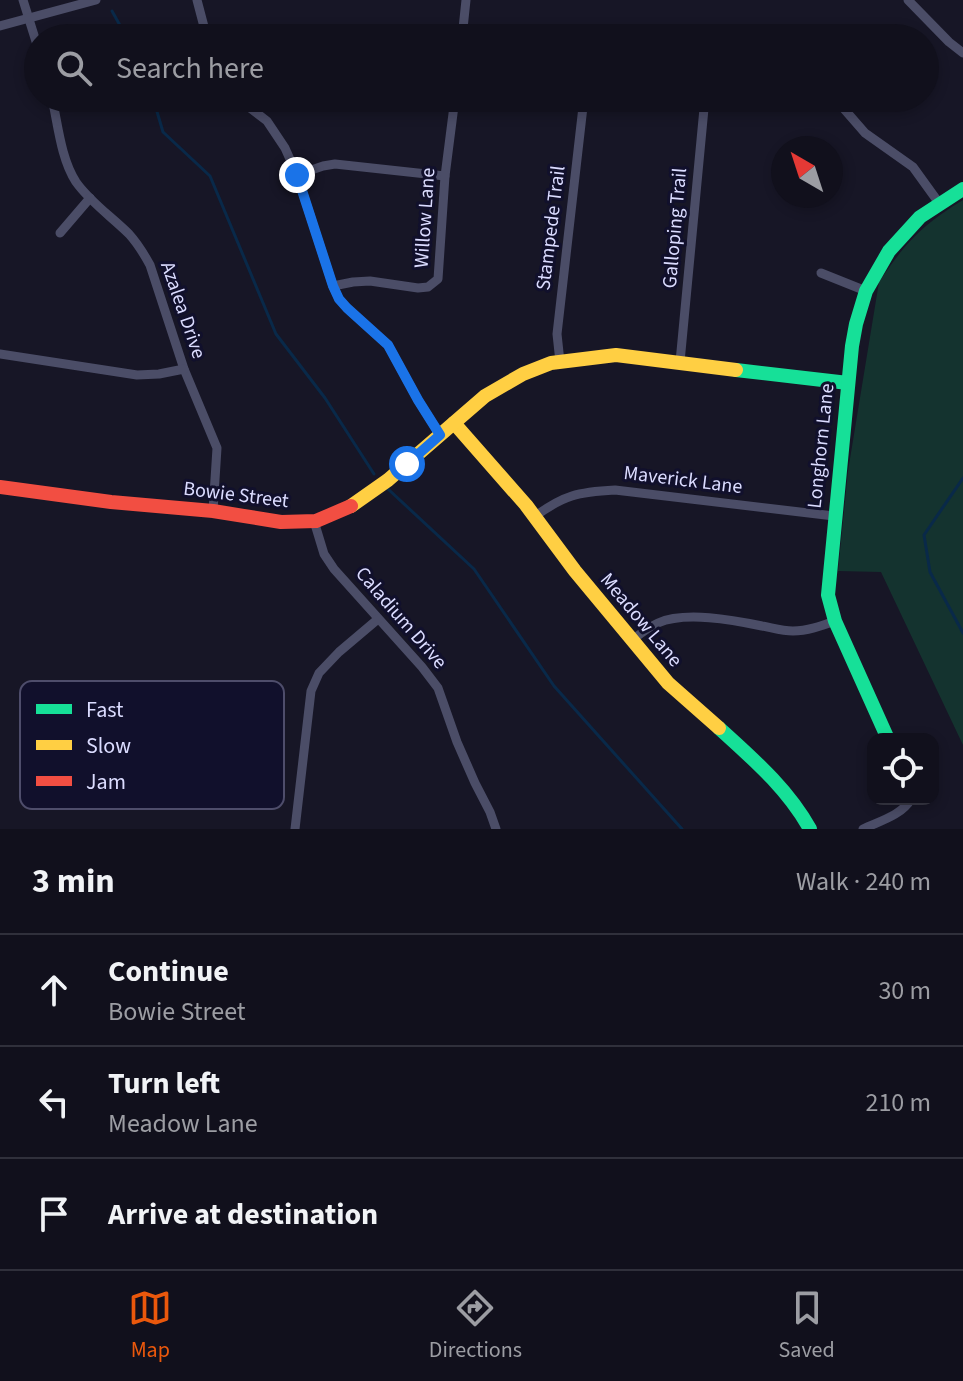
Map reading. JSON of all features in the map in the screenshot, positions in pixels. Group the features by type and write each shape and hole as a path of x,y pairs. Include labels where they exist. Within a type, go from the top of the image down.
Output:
{"street":[{"path":"23,0 31,24"},
{"path":"0,26 96,0"},
{"path":"197,0 203,24"},
{"path":"463,24 466,0"},
{"path":"908,0 931,24"},
{"path":"939,32 963,53"},
{"name":"Azalea Drive","path":"55,112 66,160 75,180 131,236 150,265 184,369 217,448 213,511"},
{"path":"254,112 272,127 285,148 339,299 388,345 440,435"},
{"name":"Willow Lane","path":"333,286 370,281 418,288 428,287 438,279 453,112"},
{"name":"Stampede Trail","path":"560,362 557,334 582,112"},
{"name":"Galloping Trail","path":"680,362 704,112"},
{"path":"847,112 865,133 913,167 939,203"},
{"path":"297,175 335,164 445,176"},
{"name":"Longhorn Lane","path":"885,733 829,602 834,516 853,336 866,291 882,261 920,217 963,189"},
{"path":"60,233 90,198"},
{"path":"821,273 866,291"},
{"path":"0,354 137,375 184,369"},
{"name":"Bowie Street","path":"0,487 111,502 213,511 281,522 314,521 360,501 485,396 523,374 551,363 616,355 848,383"},
{"name":"Meadow Lane","path":"454,423 526,505 668,683 768,772 800,811 810,829"},
{"name":"Maverick Lane","path":"534,517 554,502 570,496 587,491 615,490 834,516"},
{"name":"Caladium Drive","path":"314,521 324,554 334,569 438,688 457,742 496,829"},
{"path":"632,640 656,623 676,617 705,618 783,631 812,629 835,621"},
{"path":"295,829 311,691 319,673 378,619"},
{"path":"863,829 907,805"}],"green space":[{"path":"963,200 963,745 881,572 838,571 848,471 879,282 916,235"}],"waterway":[{"path":"112,11 119,24"},
{"path":"157,112 163,132 210,176 276,334 325,398 374,474"},
{"path":"963,478 924,535 930,572 963,633"},
{"path":"388,489 474,569 554,686 682,829"}],"traffic: fast":[{"path":"885,733 835,621 828,595 852,346 866,291 889,251 920,217 963,189"},
{"path":"736,370 848,383"},
{"path":"719,728 780,787 810,829"}],"traffic: slow":[{"path":"351,506 388,480 485,396 523,374 551,363 616,355 736,370"},
{"path":"454,423 526,505 575,571 668,683 719,728"}],"traffic: jam":[{"path":"0,487 111,502 213,511 281,522 316,521 351,506"}],"route":[{"path":"297,175 339,299 388,345 440,435 407,464"}]}
